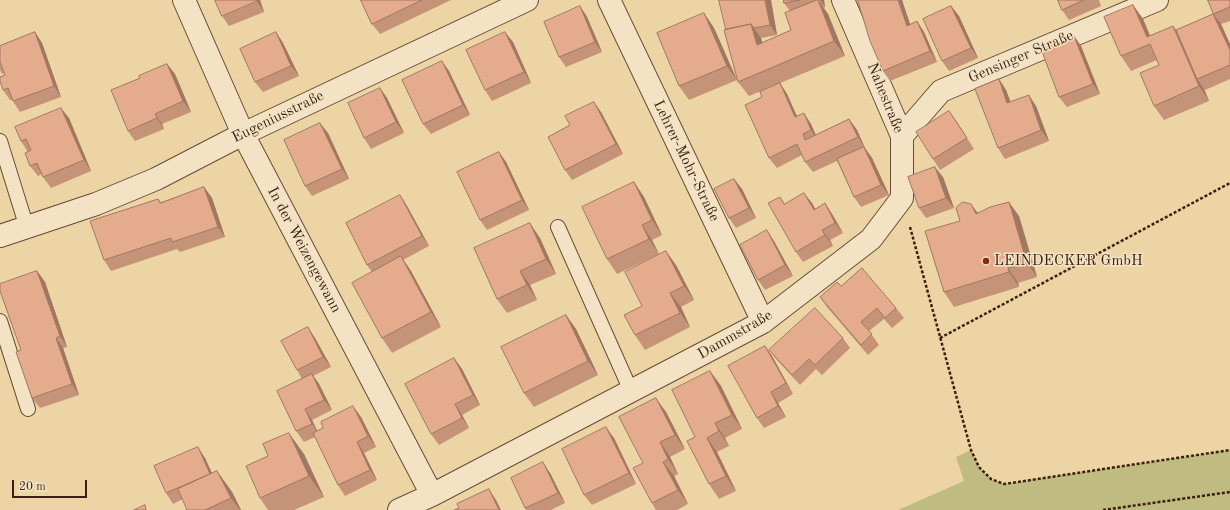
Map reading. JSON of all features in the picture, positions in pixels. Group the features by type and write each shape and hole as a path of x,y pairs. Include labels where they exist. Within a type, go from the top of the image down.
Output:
{"street":[{"name":"In der Weizengewann","path":"184,0 243,134 432,496"},
{"name":"Eugeniusstraße","path":"0,236 96,204 156,179 243,134 527,0"},
{"name":"Lehrer-Mohr-Straße","path":"609,0 763,322"},
{"name":"Nahestraße","path":"843,0 902,136 902,198"},
{"name":"Gensinger Straße","path":"902,136 941,91 1116,8 1157,0"},
{"name":"Dammstraße","path":"399,510 432,496 763,322 870,240 902,198"}],"lane":[{"path":"0,142 27,228"},
{"path":"558,227 631,392"},
{"path":"0,321 28,409"}],"path":[{"path":"940,338 1230,183"},
{"path":"902,198 971,450 979,467 991,479 1004,484 1230,450"},
{"path":"1103,510 1230,492"}],"shaded area":[{"path":"971,450 979,467 991,479 1004,484 1230,450 1230,510 898,510 964,481 956,457"}],"building":[{"path":"215,0 257,0 257,1 222,16"},
{"path":"361,0 422,0 372,24"},
{"path":"719,0 765,0 770,25 754,28 751,24 726,29"},
{"path":"784,0 800,0 784,3"},
{"path":"817,0 834,41 738,82 724,30 751,24 757,45 791,30 785,13"},
{"path":"858,0 898,0 907,26 917,21 930,51 883,71 870,41"},
{"path":"1058,0 1084,0 1062,10"},
{"path":"1208,0 1230,0 1230,7 1213,14"},
{"path":"1133,5 1147,37 1173,26 1199,86 1154,106 1140,73 1159,65 1150,44 1121,56 1104,17"},
{"path":"580,6 595,42 559,57 544,22"},
{"path":"951,6 971,48 942,61 923,19"},
{"path":"704,13 727,66 679,86 657,33"},
{"path":"1213,14 1230,50 1230,65 1197,79 1176,30"},
{"path":"35,32 54,86 13,101 8,88 3,90 0,81 0,77 5,75 0,62 0,46"},
{"path":"276,32 291,66 255,82 240,49"},
{"path":"505,32 524,72 485,90 466,50"},
{"path":"1074,36 1093,84 1059,97 1041,49"},
{"path":"442,61 463,105 423,124 402,80"},
{"path":"167,64 183,101 155,114 157,118 128,131 111,90 140,78 139,76"},
{"path":"999,79 1007,103 1029,95 1041,130 998,148 975,89"},
{"path":"780,83 795,117 804,113 811,130 803,134 805,140 849,119 858,137 805,162 797,144 769,158 745,105 762,97 760,92"},
{"path":"380,88 396,122 364,138 348,103"},
{"path":"594,102 616,144 565,170 548,137 570,125 565,116"},
{"path":"61,108 84,160 43,177 37,163 30,166 25,153 31,150 26,139 21,141 15,127"},
{"path":"949,111 967,138 933,159 916,132"},
{"path":"320,123 342,169 305,186 284,140"},
{"path":"864,147 881,185 854,197 837,159"},
{"path":"499,152 522,200 480,220 457,172"},
{"path":"935,167 946,198 919,208 908,177"},
{"path":"734,179 749,208 729,218 714,189"},
{"path":"634,182 652,220 642,225 649,239 607,259 582,207"},
{"path":"204,187 218,227 172,242 171,238 104,260 90,221 158,199 160,203"},
{"path":"804,193 814,210 825,203 835,223 822,230 825,235 796,252 768,203 780,197 784,204"},
{"path":"400,195 422,236 367,265 346,223"},
{"name":"LEINDECKER GmbH","path":"963,202 971,204 976,214 990,207 1009,202 1027,263 1008,268 1009,272 944,292 925,231 960,221 956,208"},
{"path":"530,223 546,259 520,271 527,285 497,299 474,248"},
{"path":"767,230 785,265 758,280 740,245"},
{"path":"666,251 684,286 670,293 680,313 635,335 624,315 642,306 625,272"},
{"path":"401,256 431,312 382,338 352,283"},
{"path":"862,268 896,308 885,318 877,308 861,322 872,334 861,345 820,297 837,282 841,286"},
{"path":"37,271 60,336 56,338 72,384 32,398 16,352 21,350 0,291 0,284"},
{"path":"815,308 843,338 815,365 809,359 792,375 769,350"},
{"path":"566,315 588,361 524,393 501,347"},
{"path":"308,327 323,357 297,370 281,341"},
{"path":"765,346 786,383 771,392 778,406 757,418 728,366"},
{"path":"454,358 473,395 455,404 462,418 431,434 405,384"},
{"path":"710,371 732,415 715,423 719,431 707,438 726,476 709,484 687,441 695,437 672,390"},
{"path":"312,374 324,400 305,409 312,424 296,431 277,391"},
{"path":"656,398 675,435 660,442 668,459 663,462 678,490 652,503 633,468 643,463 619,417"},
{"path":"353,406 368,436 357,442 370,470 338,485 313,433 323,428 321,422"},
{"path":"606,427 629,473 584,495 562,449"},
{"path":"289,433 309,476 260,498 246,466 268,456 263,444"},
{"path":"198,447 210,474 166,493 154,466"},
{"path":"543,462 558,493 525,508 511,478"},
{"path":"217,471 231,498 205,510 187,510 178,489"},
{"path":"489,489 499,510 454,510 459,508 457,504"},
{"path":"145,505 146,510 134,510"}],"place":[{"name":"LEINDECKER GmbH","path":"986,261"}]}
